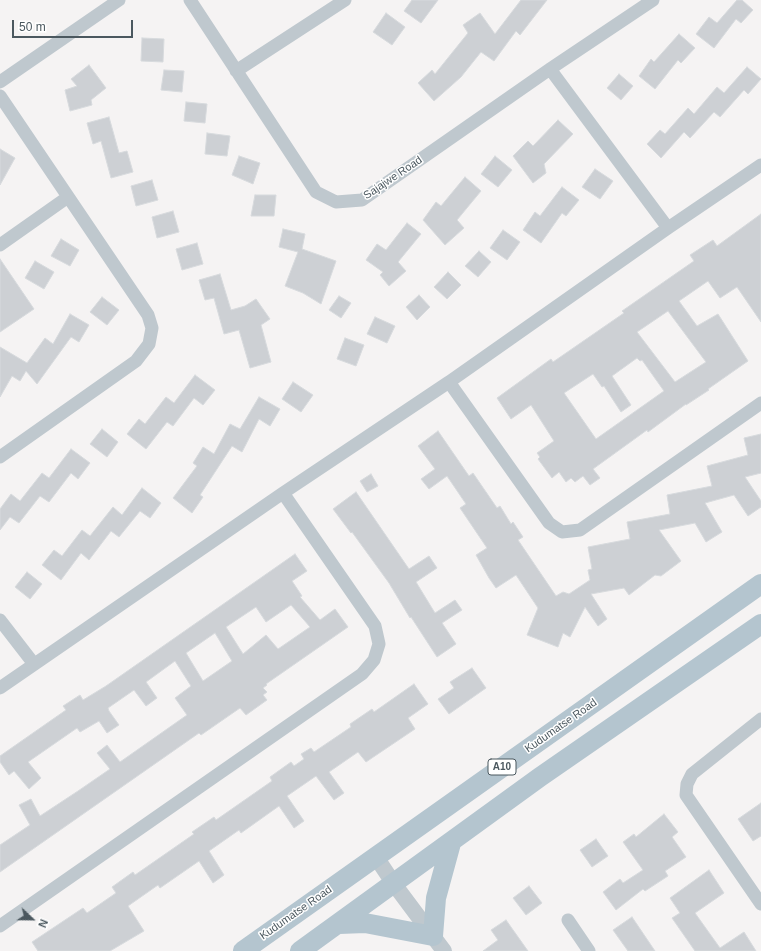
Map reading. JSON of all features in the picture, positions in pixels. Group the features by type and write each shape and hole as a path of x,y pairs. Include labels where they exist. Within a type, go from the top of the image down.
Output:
{"main road":[{"name":"Kudumatse Road","path":"243,951 761,584"},
{"name":"A10","path":"300,951 540,777 761,624"},
{"path":"339,924 365,923 439,943 436,898 451,843"}],"street":[{"path":"0,82 119,0"},
{"name":"Sajajwe Road","path":"190,0 316,192 336,202 362,200 550,68 653,0"},
{"path":"236,71 345,0"},
{"path":"550,68 668,228"},
{"path":"0,96 148,315 152,328 149,344 136,361 0,457"},
{"path":"0,688 283,493 449,382 668,228 761,165"},
{"path":"0,244 68,197"},
{"path":"449,382 550,523 562,532 580,530 761,403"},
{"path":"0,926 362,674 374,660 379,644 375,626 283,493"},
{"path":"0,620 34,664"},
{"path":"761,719 692,774 687,784 686,795 761,904"},
{"path":"376,857 394,884 439,943"},
{"path":"568,920 589,951"}],"building":[{"path":"412,0 438,0 421,23 404,11"},
{"path":"521,0 547,0 520,35 516,31 494,61 481,52 461,77 434,101 418,83 432,70 435,74 468,33 463,25 480,13 495,34"},
{"path":"737,0 742,0 753,10 741,23 736,19 714,48 696,34 709,17 717,23"},
{"path":"386,13 405,27 392,45 373,32"},
{"path":"679,34 695,48 681,63 678,60 655,89 639,76 651,59 654,62"},
{"path":"142,38 164,39 163,62 141,61"},
{"path":"89,65 106,88 91,100 92,105 70,111 65,90 77,86 71,79"},
{"path":"747,67 761,79 748,94 744,90 720,117 714,112 690,138 684,132 661,158 647,144 660,130 665,134 688,108 694,114 717,87 724,93"},
{"path":"164,70 184,71 182,92 161,90"},
{"path":"619,74 633,86 621,100 607,88"},
{"path":"186,102 207,104 205,123 184,121"},
{"path":"109,117 119,153 127,151 133,172 111,178 101,141 93,144 87,123"},
{"path":"558,120 573,134 544,164 546,173 533,183 513,156 528,141 533,146"},
{"path":"207,133 230,136 227,156 205,154"},
{"path":"0,149 15,158 0,185"},
{"path":"239,156 260,163 253,184 232,175"},
{"path":"495,156 512,170 498,187 481,174"},
{"path":"595,169 613,181 600,199 582,187"},
{"path":"465,177 481,191 457,220 464,228 445,245 423,220 436,202 441,206"},
{"path":"152,180 158,200 136,206 131,186"},
{"path":"562,187 579,200 566,216 562,213 541,243 523,230 535,212 540,216"},
{"path":"255,195 276,195 274,216 251,216"},
{"path":"173,211 179,232 157,238 152,217"},
{"path":"761,214 761,322 737,287 720,298 708,281 679,301 697,326 718,314 748,361 708,389 709,390 686,404 648,432 647,430 593,469 600,478 590,485 583,476 575,482 571,478 566,482 559,472 552,478 538,459 540,457 537,453 554,441 531,405 511,419 497,398 551,359 553,362 624,313 622,311 694,261 690,255 713,240 717,246","holes":["668,311 706,362 675,382 637,332","637,358 640,361 642,360 664,391 596,439 564,393 593,374 602,387 604,386 621,412 631,405 612,376"]},
{"path":"407,223 421,234 398,262 406,271 389,286 380,275 383,272 366,260 377,244 386,250"},
{"path":"283,229 305,234 302,249 336,261 321,304 303,293 285,286 298,252 279,247"},
{"path":"503,230 520,242 507,260 490,248"},
{"path":"61,239 79,250 70,266 51,256"},
{"path":"197,243 203,264 182,270 176,249"},
{"path":"479,251 491,262 478,277 465,266"},
{"path":"0,259 34,309 0,332"},
{"path":"35,261 54,272 44,289 25,278"},
{"path":"448,272 461,285 447,299 434,287"},
{"path":"220,274 231,310 245,306 256,299 270,319 261,325 271,362 250,368 239,330 224,334 214,298 205,300 199,280"},
{"path":"419,295 430,307 417,320 406,307"},
{"path":"339,296 351,303 341,318 329,310"},
{"path":"102,297 119,310 107,325 90,312"},
{"path":"70,314 89,325 79,342 71,337 37,384 26,371 20,381 12,376 0,397 0,347 27,363 45,338 53,344"},
{"path":"375,317 395,326 387,343 367,334"},
{"path":"345,338 364,345 356,366 337,359"},
{"path":"195,375 215,390 203,405 194,398 173,426 167,422 146,449 127,434 139,419 145,424 166,397 174,403"},
{"path":"293,382 313,395 301,412 282,399"},
{"path":"259,397 280,409 270,426 259,419 242,452 232,446 200,495 203,497 192,513 173,498 197,466 193,463 203,447 214,454 230,424 240,429"},
{"path":"102,429 118,442 107,457 90,444"},
{"path":"438,431 469,476 473,473 497,508 500,506 511,524 513,522 523,537 518,540 556,596 563,592 569,594 590,580 588,570 592,569 588,547 630,539 627,522 670,514 667,495 712,486 707,466 748,455 744,438 761,434 761,473 745,477 761,501 761,507 748,516 734,495 705,503 722,532 706,542 695,523 659,530 681,561 661,576 655,575 629,595 624,588 591,594 607,619 598,626 585,607 570,637 563,633 558,647 527,635 538,608 516,575 496,588 489,578 476,555 487,548 460,508 466,504 447,476 429,489 421,479 435,469 418,446"},
{"path":"71,449 90,463 78,479 71,473 49,502 40,496 19,523 10,517 0,530 0,509 11,494 20,501 42,473 49,478"},
{"path":"371,474 378,486 367,492 360,481"},
{"path":"142,488 161,503 150,518 140,511 119,537 111,531 89,560 81,553 61,580 42,565 54,550 62,556 82,530 90,536 113,507 122,515"},
{"path":"356,492 409,569 429,556 437,568 416,582 435,613 455,600 462,610 442,623 456,644 437,657 411,617 410,618 389,583 352,532 351,533 333,509"},
{"path":"295,554 307,571 292,581 302,596 300,597 320,620 335,609 348,627 266,684 267,685 263,688 267,692 263,695 267,700 246,715 240,708 201,735 199,733 0,872 0,845 30,825 19,805 31,799 40,816 110,769 97,753 107,745 120,762 187,715 175,698 191,686 175,661 146,682 157,698 146,706 134,690 108,708 119,725 107,733 99,721 80,732 77,728 28,762 41,778 29,789 14,771 9,775 0,762 0,756 66,710 63,706 80,695 83,700 106,686","holes":["291,605 310,627 278,649 266,635 243,654 226,627 256,607 266,622","215,633 232,661 203,681 186,653"]},
{"path":"27,572 42,584 30,599 15,587"},
{"path":"472,668 486,688 449,714 438,699 454,688 450,682"},
{"path":"414,684 428,704 408,718 415,729 366,762 358,752 329,772 344,793 334,800 316,776 287,796 304,821 294,828 279,806 241,833 239,830 209,851 224,875 213,883 199,861 160,888 158,885 128,906 144,931 110,951 38,951 32,942 83,908 87,913 116,893 112,887 133,872 135,875 194,834 192,832 214,817 216,820 272,781 270,777 291,762 294,766 304,759 301,754 311,748 314,752 351,727 350,724 372,709 374,712"},
{"path":"761,803 761,836 753,841 738,819"},
{"path":"664,814 678,832 672,837 686,857 665,871 668,876 645,891 643,889 616,910 603,892 620,879 623,883 643,870 623,842 634,834 636,837"},
{"path":"596,839 608,856 592,867 580,850"},
{"path":"709,870 724,893 695,913 720,948 744,932 756,951 695,951 672,918 680,913 670,898"},
{"path":"529,886 542,903 526,915 513,898"},
{"path":"632,917 655,951 628,951 613,930"},
{"path":"506,920 528,951 483,951 498,940 491,930"}]}
